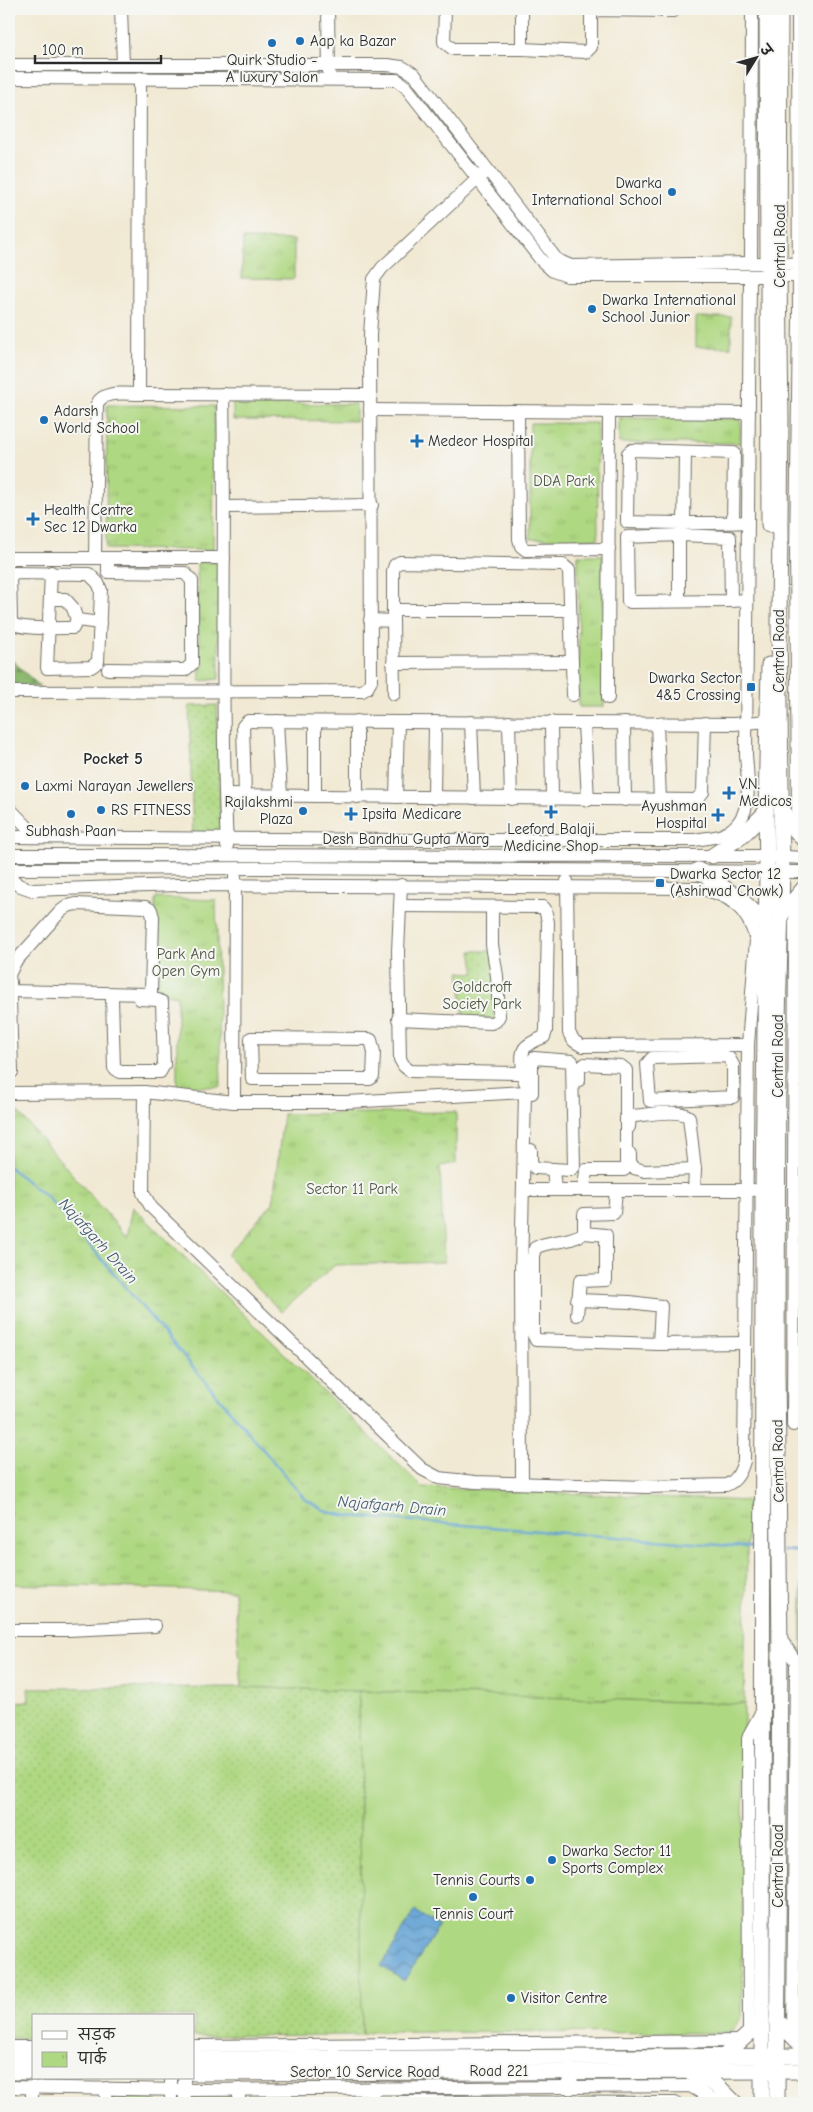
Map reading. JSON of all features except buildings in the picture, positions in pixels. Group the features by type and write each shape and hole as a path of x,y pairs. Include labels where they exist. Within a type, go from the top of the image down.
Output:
{"main road":[{"name":"Central Road","path":"767,9 774,270 781,418 780,805 767,927 763,1190 762,1711 770,2056 777,2071 777,2103"},
{"name":"Central Road","path":"770,2021 780,1638 777,1424 780,915 766,812 780,9"},
{"path":"780,805 796,831 804,840"},
{"path":"712,856 742,836 766,812"},
{"path":"698,870 744,901 756,912 767,927"},
{"path":"780,915 804,888"},
{"path":"724,2056 745,2038 770,2021 793,2036 804,2048"},
{"name":"Road 221","path":"195,2059 531,2050 724,2056 804,2056"},
{"name":"Central Road","path":"762,2103 761,2071 770,2056"},
{"path":"9,2059 32,2059"},
{"path":"686,2070 718,2086 735,2103"},
{"path":"570,2071 570,2087"},
{"name":"Road 221","path":"195,2073 804,2071"},
{"path":"9,2072 32,2080"}],"street":[{"path":"121,9 123,65"},
{"path":"328,9 329,72"},
{"path":"445,9 444,42 453,49 522,49 586,52 591,47 591,9 673,11 676,9"},
{"path":"522,9 522,49"},
{"path":"751,263 752,9"},
{"path":"798,9 801,74 802,270 801,704 798,809 804,825"},
{"path":"9,65 123,65 329,72 397,80 406,87 541,260 553,271 567,276 750,276 774,270 802,270"},
{"path":"9,78 140,78 329,72 387,65 402,67 414,74 557,260 571,266 751,263 774,270"},
{"path":"139,394 140,78"},
{"path":"9,692 362,691 367,688 371,680 370,327 374,279 382,268 487,170"},
{"path":"9,837 695,840 722,835 737,824 746,810 748,796 746,755 750,276"},
{"path":"95,558 96,404 99,398 105,395 139,394 370,395"},
{"path":"223,394 226,507 224,692 227,856"},
{"path":"370,410 749,413"},
{"path":"518,411 519,539 521,546 519,564"},
{"path":"608,698 609,412"},
{"path":"627,522 628,453 632,450 734,453 733,523"},
{"path":"679,601 685,452"},
{"path":"226,507 372,506"},
{"path":"609,522 627,522 730,537 732,601"},
{"path":"521,546 526,550 609,544 627,537 748,522"},
{"path":"780,533 800,554"},
{"path":"627,537 628,601 748,600"},
{"path":"9,558 224,558"},
{"path":"108,558 108,692"},
{"path":"394,694 392,571 395,565 400,562 567,566 569,570 574,695"},
{"path":"50,599 65,599 73,608 77,620 73,628 50,627 17,626 11,622 9,573 51,572 84,573 94,578 101,590 100,659 96,665 92,667 47,668 50,627 50,599 51,572"},
{"path":"108,572 185,573 192,581 192,664 185,670 108,669"},
{"path":"370,620 393,615 570,610"},
{"path":"77,620 100,623"},
{"path":"393,663 572,662"},
{"path":"245,796 243,726 248,721 747,723 768,721"},
{"path":"277,721 281,796"},
{"path":"315,722 315,796"},
{"path":"357,722 358,797"},
{"path":"396,797 398,722"},
{"path":"434,798 435,722"},
{"path":"471,722 474,798"},
{"path":"509,722 511,799"},
{"path":"551,722 552,799"},
{"path":"584,723 588,800"},
{"path":"624,723 626,800"},
{"path":"657,723 660,800"},
{"path":"226,795 696,800 703,792 705,723"},
{"path":"746,755 767,756"},
{"path":"9,808 37,837"},
{"name":"Desh Bandhu Gupta Marg","path":"9,855 712,856 774,863 804,872"},
{"name":"Desh Bandhu Gupta Marg","path":"9,869 698,870 774,863 804,858"},
{"path":"234,1102 235,868"},
{"path":"567,870 569,1032 574,1041 582,1046 748,1045"},
{"path":"9,875 18,885 32,890 234,885 697,888 714,891 730,900 744,913 752,925 756,940 748,1045 746,1343 744,1460 742,1471 730,1483 646,1487 475,1482 439,1478 422,1469 151,1207 143,1192 144,1092"},
{"path":"401,885 398,1019 400,1059 404,1066 410,1071 519,1073 523,1076"},
{"path":"777,1424 799,1425 795,918 798,905 804,896"},
{"path":"10,994 151,993 153,917 151,910 146,907 76,904 68,906 61,911 15,962 9,976 12,1072"},
{"path":"400,906 543,907 548,922 546,1031 544,1037 528,1042 522,1051 525,1092 521,1301 522,1482"},
{"path":"398,1019 491,1023 496,1021 499,1016 492,945 492,907"},
{"path":"10,994 158,1000 162,1002 164,1065 160,1072 162,1094"},
{"path":"112,998 114,1068 120,1072 160,1072"},
{"path":"234,1077 252,1079 370,1079 373,1076 374,1052 371,1040 251,1038 252,1079"},
{"path":"733,1097 733,1065 730,1058 724,1056 652,1058 648,1061 650,1101 748,1097"},
{"path":"537,1058 570,1060 573,1064 574,1167 570,1170 553,1169 535,1168 531,1162 532,1061 537,1058"},
{"path":"584,1234 584,1214 614,1213 624,1170 627,1166 626,1070 621,1066 585,1064 579,1069 577,1164 586,1170 624,1170"},
{"path":"9,1092 144,1092 234,1102 347,1102 525,1092"},
{"path":"694,1190 695,1169 690,1117 674,1112 630,1117 630,1162 634,1168 645,1171 695,1169"},
{"path":"553,1169 555,1190"},
{"path":"584,1190 586,1170"},
{"path":"524,1190 763,1190"},
{"path":"577,1315 580,1281 606,1280 606,1235 584,1234 575,1239 535,1248 533,1256 534,1334 536,1340 659,1344 746,1343"},
{"path":"577,1300 630,1302 661,1306 659,1344"},
{"path":"745,1391 763,1394"},
{"path":"9,1630 68,1630 155,1626"},
{"path":"780,1638 796,1662 793,2036"},
{"path":"195,2046 531,2050 745,2038 748,1739 762,1711"},
{"path":"9,2047 32,2047"},
{"path":"32,2103 33,2080"},
{"name":"Sector 10 Service Road","path":"9,2087 33,2080 106,2088 171,2084 239,2089 690,2086 720,2103"},
{"path":"171,2084 171,2103"},
{"path":"185,2084 185,2103"},
{"path":"106,2088 106,2103"},
{"path":"372,2088 373,2103"},
{"path":"397,2088 400,2102 674,2103"},
{"path":"239,2089 239,2103"}],"green space":[{"path":"243,239 294,240 294,279 242,278"},
{"path":"696,317 731,317 731,347 696,347"},
{"path":"233,403 356,404 356,421 233,420"},
{"path":"107,405 214,406 213,550 106,549"},
{"path":"619,418 741,419 740,443 619,443"},
{"name":"DDA Park","path":"530,423 597,423 598,539 530,539"},
{"path":"578,555 603,555 604,707 579,707"},
{"path":"218,562 219,679 200,681 197,563"},
{"path":"9,657 40,687 9,685"},
{"path":"217,705 221,834 193,835 189,706"},
{"name":"Park And Open Gym","path":"155,898 216,900 221,1087 177,1086 177,996 155,993"},
{"name":"Goldcroft Society Park","path":"471,951 494,951 502,1020 464,1018 459,972 475,973"},
{"path":"9,1102 127,1237 133,1207 422,1487 748,1501 744,1704 242,1687 234,1591 10,1584"},
{"name":"Sector 11 Park","path":"456,1112 456,1164 440,1167 444,1262 335,1265 281,1312 227,1255 273,1203 283,1114"},
{"path":"800,1432 804,1432 804,1538 799,1538"},
{"path":"802,1567 804,1567 804,2024 801,2021"},
{"path":"242,1687 359,1691 362,2035 195,2036 195,2014 32,2014 32,2038 9,2038 9,1702 29,1701 28,1688"},
{"name":"Dwarka Sector 11 Sports Complex","path":"359,1691 744,1704 742,2017 730,2033 371,2032 362,2035"},
{"path":"193,2095 234,2096 234,2103 193,2103"},
{"path":"154,2097 154,2103 108,2103 108,2098"}],"water":[{"path":"415,1911 439,1927 404,1981 381,1966"}],"waterway":[{"name":"Najafgarh Drain","path":"9,1167 48,1198 70,1222 305,1499 328,1512 348,1516 758,1548"},
{"name":"Najafgarh Drain","path":"783,1550 804,1552"}],"place":[{"name":"Aap ka Bazar","path":"300,41"},
{"name":"Quirk Studio - A luxury Salon","path":"272,43"},
{"name":"Dwarka International School","path":"672,192"},
{"name":"Dwarka International School Junior","path":"592,309"},
{"name":"Adarsh World School","path":"44,420"},
{"name":"Medeor Hospital","path":"417,441"},
{"name":"Health Centre Sec 12 Dwarka","path":"33,519"},
{"name":"Dwarka Sector 4&5 Crossing","path":"751,687"},
{"name":"Laxmi Narayan Jewellers","path":"25,786"},
{"name":"V.N. Medicos","path":"729,793"},
{"name":"RS FITNESS","path":"101,810"},
{"name":"Rajlakshmi Plaza","path":"303,811"},
{"name":"Leeford Balaji Medicine Shop","path":"551,812"},
{"name":"Subhash Paan","path":"71,814"},
{"name":"Ipsita Medicare","path":"351,814"},
{"name":"Ayushman Hospital","path":"718,815"},
{"name":"Dwarka Sector 12 (Ashirwad Chowk)","path":"660,883"},
{"name":"Dwarka Sector 11 Sports Complex","path":"552,1860"},
{"name":"Tennis Courts","path":"530,1880"},
{"name":"Tennis Court","path":"473,1897"},
{"name":"Visitor Centre","path":"511,1998"}],"district":[{"name":"Pocket 5","path":"113,759"}]}
